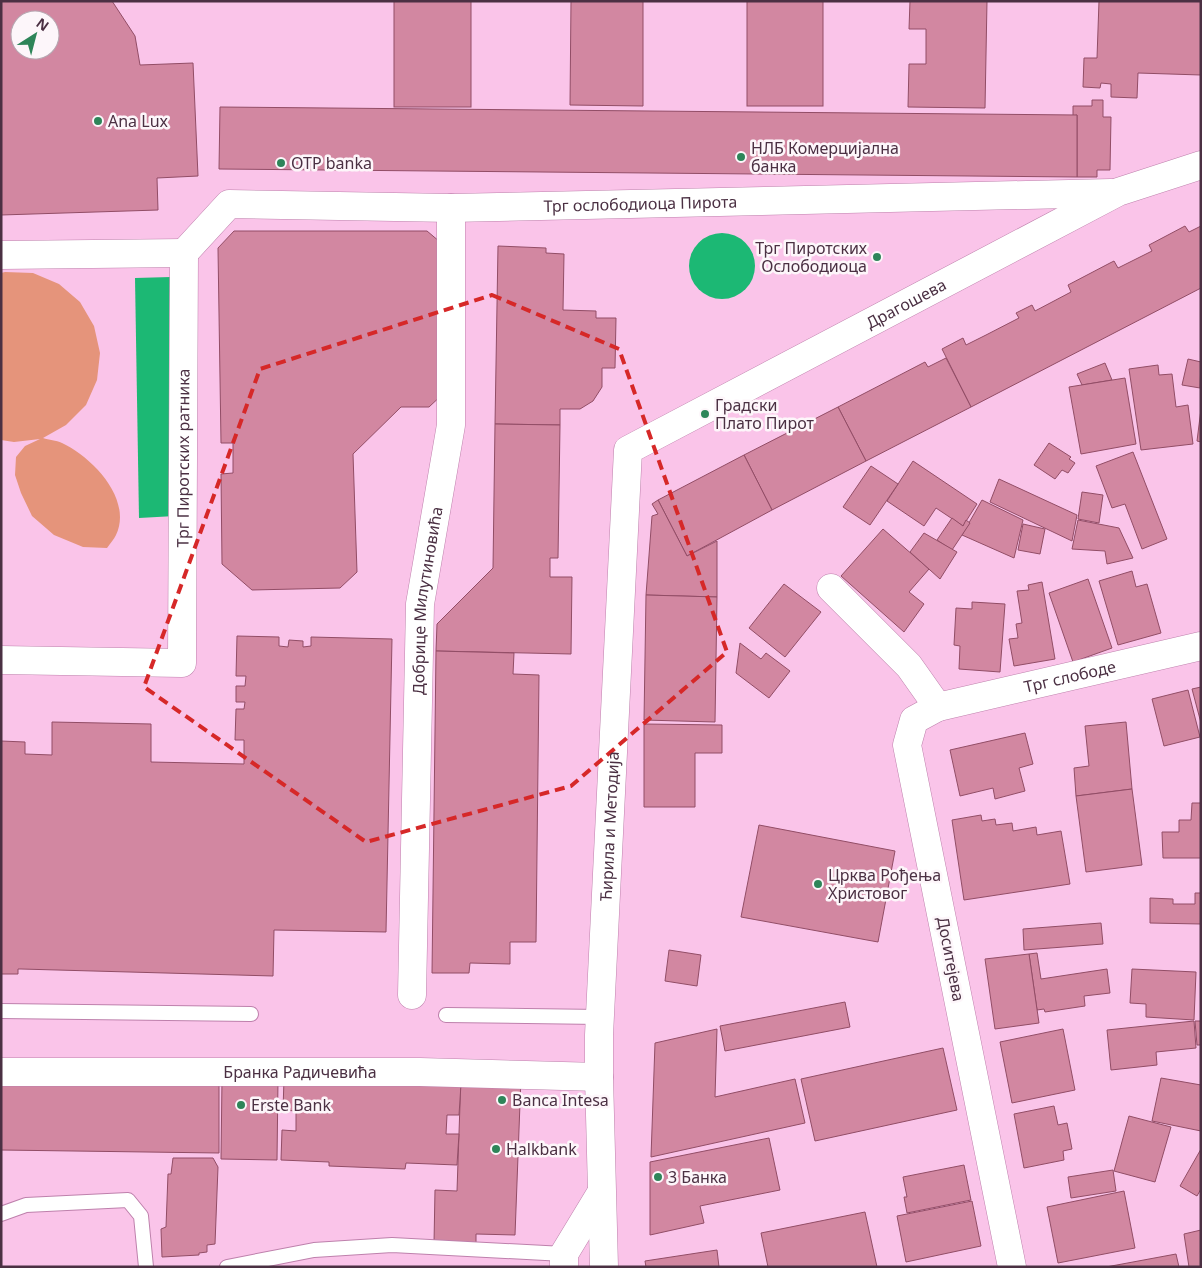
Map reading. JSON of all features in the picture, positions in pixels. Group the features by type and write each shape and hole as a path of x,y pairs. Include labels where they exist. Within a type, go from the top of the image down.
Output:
{"street":[{"name":"Драгошева","path":"627,460 628,450 1118,192 1201,165"},
{"name":"Трг ослободиоца Пирота","path":"184,253 229,204 451,208 1118,192"},
{"name":"Добрице Милутиновића","path":"412,995 420,604 451,425 451,208"},
{"path":"1,255 184,253"},
{"name":"Трг Пиротских ратника","path":"1,660 182,663 184,253"},
{"name":"Ћирила и Методија","path":"604,1267 599,1077 600,1018 627,460"},
{"path":"831,588 909,666 938,707"},
{"name":"Трг слободе","path":"938,707 1201,646"},
{"name":"Доситејева","path":"938,707 914,720 907,745 1012,1267"},
{"name":"Бранка Радичевића","path":"1,1072 420,1072 599,1077"},
{"path":"564,1260 601,1193"}],"lane":[{"path":"1,1011 251,1014"},
{"path":"446,1015 600,1018"},
{"path":"1,1214 26,1205 128,1200 141,1216 146,1267"},
{"path":"227,1267 314,1250 392,1244 564,1260"}],"highlighted area":[{"path":"492,295 619,349 727,652 571,786 366,842 144,687 260,369"}],"shaded area":[{"path":"722,233 735,236 745,243 752,253 755,266 752,279 745,289 735,296 722,299 709,296 699,289 692,279 689,266 692,253 699,243 709,236"},
{"path":"1,273 33,273 59,284 80,302 94,326 100,353 97,380 86,405 66,425 43,438 57,441 74,449 97,469 107,481 119,507 120,521 116,535 107,548 83,547 54,535 32,516 15,475 16,457 25,446 40,439 14,442 1,440"},
{"path":"171,277 175,516 139,518 135,278"}],"building":[{"name":"Ana Lux","path":"1,1 112,1 135,36 140,65 193,63 198,176 157,178 158,210 1,215"},
{"path":"394,1 471,1 471,107 394,107"},
{"path":"571,1 643,1 643,106 570,105"},
{"path":"747,1 823,1 823,106 747,106"},
{"path":"910,1 987,1 985,108 908,107 909,64 926,64 926,29 909,29"},
{"path":"1099,1 1201,1 1201,75 1138,73 1137,98 1111,97 1111,84 1101,83 1100,88 1083,87 1084,58 1097,58"},
{"path":"1092,100 1103,100 1103,117 1111,117 1110,170 1097,170 1097,177 1077,177 1077,115 1073,116 1073,106 1092,106"},
{"path":"220,107 1077,115 1077,177 219,169"},
{"path":"1185,226 1189,232 1201,226 1201,288 971,407 942,349 963,338 966,345 1019,318 1016,313 1032,305 1035,311 1071,292 1068,285 1114,261 1118,268 1152,251 1149,245"},
{"path":"234,231 427,231 446,247 445,392 429,407 401,407 353,454 357,572 340,588 252,590 222,564 221,474 233,473 233,443 221,443 218,248"},
{"path":"498,246 546,248 546,253 564,254 563,310 596,311 596,318 616,318 615,368 602,368 602,387 593,401 580,409 560,409 560,425 495,424"},
{"path":"946,358 971,407 866,461 838,407 925,362 928,367"},
{"path":"1188,359 1201,362 1200,388 1182,385"},
{"path":"1105,363 1112,380 1082,385 1077,374"},
{"path":"1158,365 1159,375 1172,374 1176,407 1188,405 1193,444 1141,450 1129,369"},
{"path":"1125,378 1136,444 1081,454 1069,387"},
{"path":"838,407 866,461 772,510 744,455"},
{"path":"1201,409 1201,442 1197,441"},
{"path":"495,424 560,425 558,558 550,558 550,577 572,577 571,654 436,651 437,624 493,568"},
{"path":"1049,443 1071,457 1069,459 1075,463 1068,473 1062,470 1055,479 1034,465"},
{"path":"1133,452 1167,539 1142,549 1125,504 1112,508 1096,466"},
{"path":"744,455 772,510 687,556 658,500"},
{"path":"913,461 977,504 963,526 936,508 924,526 887,501"},
{"path":"871,466 898,484 870,525 843,507"},
{"path":"999,479 1077,515 1072,541 990,502"},
{"path":"1082,492 1103,495 1099,523 1078,519"},
{"path":"658,500 687,556 717,541 717,597 646,595 652,516 658,514 652,504"},
{"path":"982,500 1023,520 1014,558 962,535"},
{"path":"952,518 963,526 966,520 970,523 952,550 937,540"},
{"path":"1078,520 1119,528 1133,558 1107,564 1105,551 1072,549"},
{"path":"1023,524 1045,529 1040,554 1018,550"},
{"path":"883,529 929,569 909,592 924,604 904,632 841,576"},
{"path":"924,533 957,552 940,579 910,552"},
{"path":"1132,571 1136,587 1147,584 1161,633 1118,645 1099,581"},
{"path":"1088,579 1112,648 1073,662 1049,593"},
{"path":"1042,582 1055,659 1014,666 1009,639 1018,638 1016,624 1022,623 1017,591 1029,590 1028,585"},
{"path":"784,584 821,612 785,657 749,628"},
{"path":"646,595 717,597 715,722 644,720"},
{"path":"972,602 1005,604 1000,672 959,669 960,646 954,645 956,608 972,609"},
{"path":"237,636 279,637 279,646 288,647 289,640 303,641 303,647 311,646 311,637 392,639 386,932 274,930 273,976 21,969 18,969 18,974 1,974 1,741 25,742 25,754 52,755 52,722 151,724 151,762 244,764 244,740 235,740 236,709 244,709 245,702 236,702 236,686 245,686 246,676 236,676"},
{"path":"740,643 761,659 766,653 790,671 769,698 736,673"},
{"path":"436,651 514,653 513,674 539,675 536,942 510,942 510,964 470,963 469,973 432,973"},
{"path":"1201,687 1201,723 1192,689"},
{"path":"1188,690 1200,737 1164,746 1152,699"},
{"path":"1126,722 1132,789 1076,796 1074,768 1089,766 1085,726"},
{"path":"644,724 722,725 722,753 695,753 695,807 644,807"},
{"path":"1025,733 1033,764 1019,768 1025,791 995,799 993,788 960,796 950,750"},
{"path":"1132,789 1142,865 1086,872 1076,796"},
{"path":"1192,803 1201,803 1201,858 1163,858 1162,832 1179,832 1179,820 1191,820"},
{"path":"981,815 982,821 995,819 996,825 1012,823 1013,831 1036,827 1037,835 1061,831 1070,884 964,900 952,820"},
{"name":"Црква Рођења Христовог","path":"759,825 895,851 878,942 741,917"},
{"path":"1195,893 1201,893 1201,924 1150,923 1150,898 1173,899 1173,904 1195,904"},
{"path":"1101,923 1103,944 1024,950 1023,929"},
{"path":"669,950 701,955 697,986 665,981"},
{"path":"1037,953 1041,979 1107,969 1110,993 1084,996 1085,1006 1045,1012 1044,1009 1037,1010 1029,954"},
{"path":"1029,954 1039,1023 995,1029 985,959"},
{"path":"1132,969 1196,972 1194,1020 1146,1017 1146,1004 1130,1003"},
{"path":"845,1002 850,1027 725,1051 720,1026"},
{"path":"1194,1021 1196,1048 1156,1052 1157,1065 1111,1070 1107,1030"},
{"path":"1195,1021 1201,1021 1201,1045 1197,1045"},
{"path":"717,1029 715,1097 795,1079 805,1123 651,1157 655,1043"},
{"path":"1063,1029 1075,1090 1012,1103 1000,1042"},
{"path":"943,1048 957,1110 815,1141 801,1079"},
{"path":"461,1075 521,1077 515,1235 476,1234 476,1244 434,1243 435,1190 457,1191"},
{"path":"1,1078 219,1081 219,1153 1,1150"},
{"path":"1161,1078 1201,1085 1201,1131 1152,1121"},
{"path":"222,1079 278,1080 277,1160 221,1159"},
{"path":"284,1079 461,1084 459,1115 447,1115 446,1134 459,1134 457,1165 406,1163 405,1169 329,1166 329,1162 281,1160 282,1130 296,1131 296,1111 283,1110"},
{"path":"1054,1106 1058,1125 1067,1123 1072,1149 1063,1151 1064,1160 1024,1168 1014,1114"},
{"path":"1129,1116 1171,1127 1155,1182 1114,1171"},
{"path":"769,1138 780,1190 700,1206 704,1223 650,1235 650,1162"},
{"path":"1201,1149 1201,1189 1197,1196 1180,1186"},
{"path":"173,1158 213,1158 218,1167 215,1244 207,1245 207,1252 199,1253 199,1255 162,1257 161,1229 166,1227 168,1174 171,1174"},
{"path":"964,1165 971,1200 907,1213 904,1197 907,1197 903,1177"},
{"path":"1113,1170 1116,1191 1071,1198 1068,1177"},
{"path":"1124,1191 1135,1248 1058,1263 1047,1207"},
{"path":"972,1201 981,1246 906,1262 897,1216"},
{"path":"865,1212 877,1267 768,1267 761,1233"},
{"path":"1201,1230 1201,1267 1189,1267 1184,1234"},
{"path":"717,1250 719,1267 646,1267 645,1261"},
{"path":"1176,1254 1179,1267 1106,1267"}],"place":[{"name":"Ana Lux","path":"98,121"},
{"name":"НЛБ Комерцијална банка","path":"741,157"},
{"name":"OTP banka","path":"281,163"},
{"name":"Трг Пиротских Ослободиоца","path":"877,257"},
{"name":"Градски Плато Пирот","path":"705,414"},
{"name":"Црква Рођења Христовог","path":"818,884"},
{"name":"Banca Intesa","path":"502,1100"},
{"name":"Erste Bank","path":"241,1105"},
{"name":"Halkbank","path":"496,1149"},
{"name":"3 Банка","path":"658,1177"}]}
